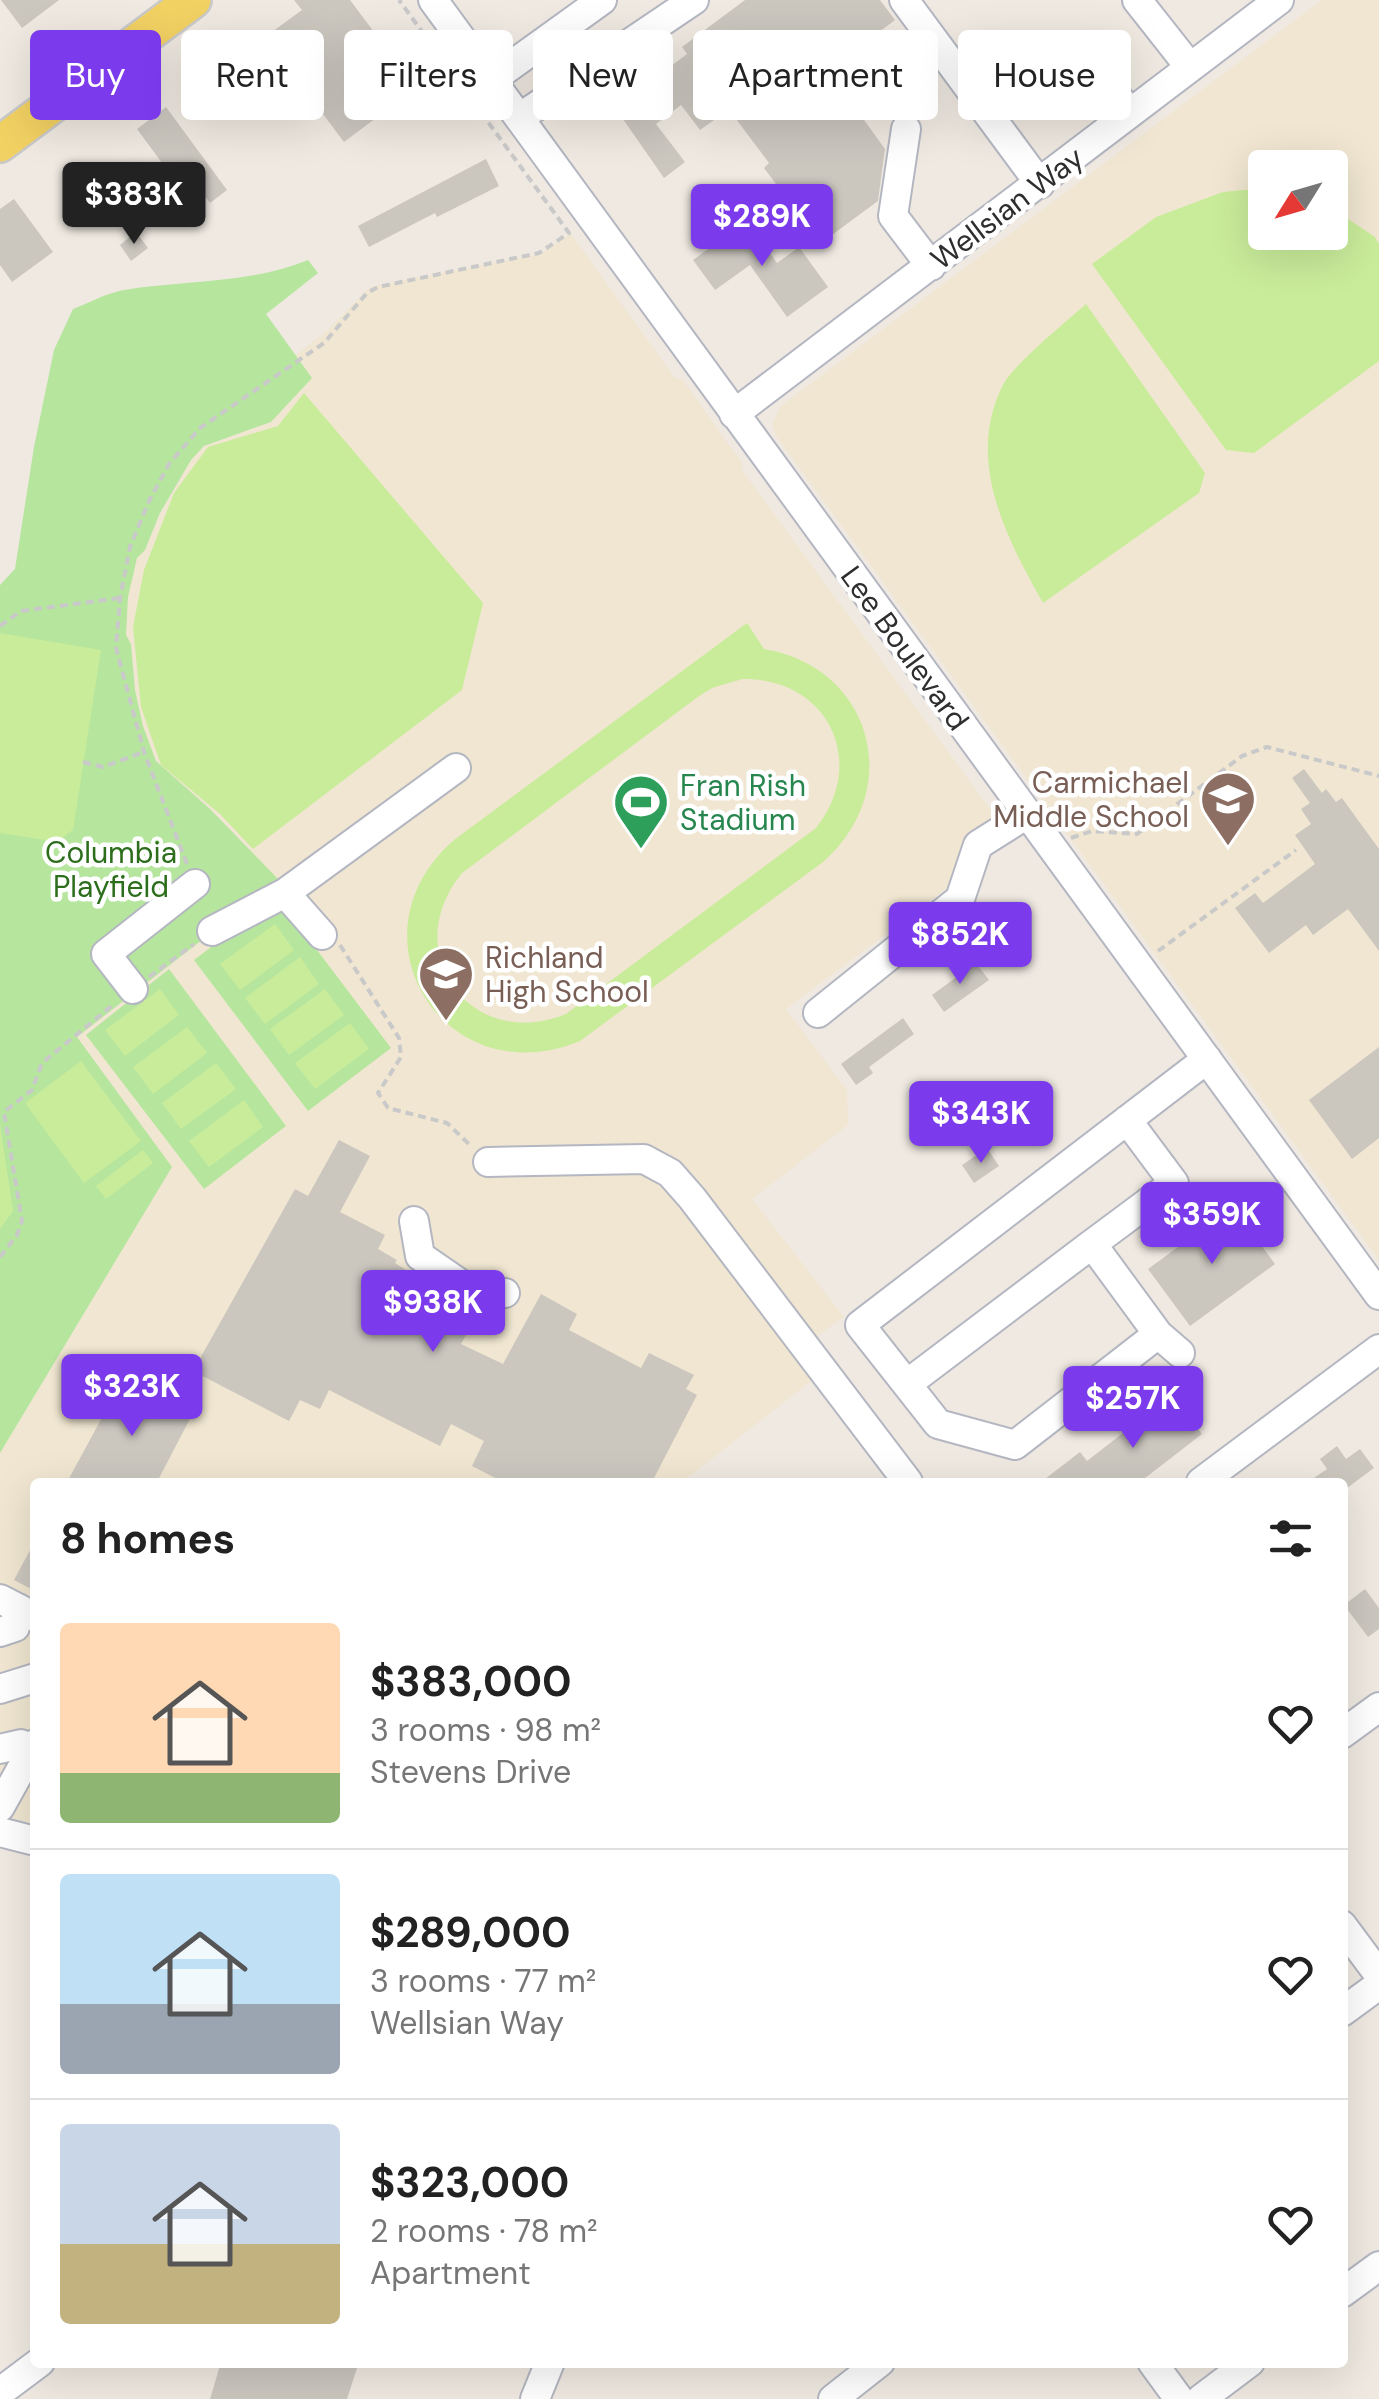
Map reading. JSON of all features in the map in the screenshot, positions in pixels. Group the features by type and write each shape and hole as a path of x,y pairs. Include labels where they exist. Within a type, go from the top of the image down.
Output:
{"main road":[{"path":"0,144 193,0"}],"street":[{"name":"Lee Boulevard","path":"432,0 454,30"},
{"path":"513,64 602,0"},
{"path":"519,118 694,0"},
{"path":"904,0 1040,184"},
{"path":"1137,0 1189,66"},
{"name":"Wellsian Way","path":"1131,113 1279,0"},
{"name":"Lee Boulevard","path":"513,110 1379,1295"},
{"name":"Wellsian Way","path":"734,414 1122,120"},
{"path":"906,129 893,216 931,266"},
{"path":"212,931 285,893 456,768"},
{"path":"818,1013 960,899 978,846 1026,814"},
{"path":"133,988 106,954 195,884"},
{"path":"285,893 322,936"},
{"path":"1158,1334 1015,1445 938,1424 860,1325 1206,1060"},
{"path":"907,1384 1174,1183 1127,1120"},
{"path":"488,1162 644,1159 670,1173 905,1478"},
{"path":"414,1222 420,1256 465,1287 505,1293"},
{"path":"1092,1244 1158,1334 1180,1353"},
{"path":"1206,1478 1379,1349"},
{"path":"0,1632 14,1627 18,1608"},
{"path":"0,1689 30,1680"},
{"path":"1348,1730 1379,1707"},
{"path":"0,1749 21,1744 30,1746"},
{"path":"0,1807 30,1752"},
{"path":"0,1832 30,1840"},
{"path":"1348,1933 1379,1975"},
{"path":"1348,2008 1379,1985"},
{"path":"1348,2289 1379,2266"},
{"path":"0,2392 32,2368"},
{"path":"535,2399 548,2368"},
{"path":"833,2399 872,2368"},
{"path":"1156,2368 1179,2399"},
{"path":"1201,2399 1242,2368"}],"path":[{"path":"195,884 144,752 116,648 130,547 169,464 200,428 324,343 367,294 378,287 532,255 570,233 399,0"},
{"path":"0,626 21,612 120,598"},
{"path":"1049,846 1092,830 1138,834 1242,756 1267,747 1379,776"},
{"path":"83,762 103,767 144,752"},
{"path":"1138,966 1296,850"},
{"path":"0,1257 22,1222 4,1112 32,1090 42,1063 133,988 212,931"},
{"path":"322,936 342,946 399,1038 401,1056 378,1093 388,1108 447,1123 488,1162"}],"shaded area":[{"name":"Carmichael Middle School","path":"1322,0 1379,0 1379,1260 776,436 772,424 781,406"},
{"name":"Richland High School","path":"571,234 675,378 682,379 742,463 742,470 1012,839 786,1009 847,1090 848,1125 752,1199 844,1317 814,1338 833,1364 687,1478 30,1478 30,1823 0,1816 0,1453 172,1167 77,1037 279,880 210,809 156,761 143,726 131,644 126,635 128,597 137,558 145,550 160,514 191,460 204,446 271,422 312,378 296,355 329,329 370,287 540,254"}],"green space":[{"path":"1248,190 1248,250 1348,250 1348,219 1379,244 1379,361 1254,453 1226,450 1092,264 1156,217 1223,192"},
{"name":"Columbia Playfield","path":"308,260 318,273 266,314 312,378 271,422 204,446 191,460 160,513 145,550 137,558 128,597 126,635 131,644 143,726 156,761 210,809 279,880 77,1037 172,1167 0,1453 0,585 15,569 54,350 73,309 111,293 240,277"},
{"path":"1086,304 1205,473 1199,493 1043,603 1016,552 995,497 988,441 992,413 1009,376"},
{"path":"304,393 483,603 462,690 253,849 220,814 161,765 141,707 133,627 144,570 174,493 208,447 278,426"},
{"path":"747,623 764,649 801,661 831,680 853,706 866,736 869,768 864,801 849,833 823,862 580,1041 531,1052 488,1047 452,1027 425,998 410,961 408,920 422,878 454,840","holes":["742,679 772,682 797,692 817,708 831,728 838,751 839,776 832,802 816,828 566,1014 532,1022 501,1020 474,1007 454,988 441,963 437,934 444,903 462,873 699,696"]},
{"path":"0,633 101,650 73,830 57,842 0,833"},
{"path":"277,897 391,1048 308,1111 194,960"},
{"path":"275,924 294,950 240,990 220,964"},
{"path":"300,957 319,984 265,1024 245,998"},
{"path":"169,969 286,1126 204,1189 86,1035"},
{"path":"160,989 179,1015 125,1056 105,1030"},
{"path":"325,989 344,1015 289,1055 270,1029"},
{"path":"350,1023 369,1049 315,1089 295,1063"},
{"path":"187,1027 207,1053 153,1094 133,1067"},
{"path":"81,1061 141,1141 84,1183 25,1103"},
{"path":"216,1063 236,1089 181,1129 162,1103"},
{"path":"244,1100 263,1127 209,1167 189,1141"},
{"path":"0,1124 13,1211 0,1229"},
{"path":"143,1150 153,1163 106,1199 96,1186"}],"building":[{"path":"1,0 59,0 22,28"},
{"path":"294,0 350,0 372,30 344,30 344,120 373,120 344,142 324,115 324,30 275,30 302,10"},
{"path":"745,0 880,0 895,20 882,30 705,30"},
{"path":"693,39 693,120 714,120 700,130 681,105 673,111 673,64 687,54 682,47"},
{"path":"166,107 227,190 210,203 202,192 190,201 137,129 149,120 161,120 161,111"},
{"path":"624,120 661,120 656,124 685,162 664,178"},
{"path":"737,120 864,120 885,149 878,201 825,240 764,168 769,163"},
{"path":"486,159 499,186 369,247 358,226"},
{"path":"14,199 53,252 12,282 0,265 0,209"},
{"path":"747,221 777,263 799,247 828,287 787,317 750,265 715,290 693,260"},
{"path":"136,232 148,248 131,261 120,245"},
{"path":"1304,769 1322,793 1326,789 1336,802 1342,798 1379,849 1379,951 1348,909 1313,935 1306,925 1269,953 1235,908 1255,893 1263,903 1315,864 1295,835 1311,824 1301,809 1310,803 1292,778"},
{"path":"976,963 989,980 944,1012 932,995"},
{"path":"903,1018 914,1034 869,1067 873,1073 856,1085 841,1064"},
{"path":"1379,1047 1379,1138 1352,1159 1309,1100"},
{"path":"339,1140 370,1156 340,1212 385,1235 378,1249 397,1260 395,1263 456,1302 481,1307 461,1344 503,1364 541,1294 577,1314 569,1330 641,1368 649,1353 694,1375 686,1389 697,1395 654,1478 495,1478 472,1466 484,1441 451,1424 440,1446 329,1390 320,1409 300,1400 289,1421 193,1371 295,1189 308,1196"},
{"path":"987,1148 999,1166 974,1183 962,1165"},
{"path":"1233,1207 1275,1264 1190,1326 1148,1269"},
{"path":"123,1379 192,1415 159,1478 69,1478"},
{"path":"1178,1404 1202,1434 1145,1478 1046,1478 1080,1452 1087,1461 1150,1412 1157,1421"},
{"path":"1337,1446 1346,1459 1360,1449 1374,1468 1348,1487 1348,1478 1314,1478 1327,1469 1320,1459"},
{"path":"30,1550 30,1588 14,1580"},
{"path":"1365,1589 1379,1608 1379,1629 1368,1637 1348,1610 1348,1602"},
{"path":"219,2368 357,2368 347,2399 210,2399"}],"place":[{"name":"Carmichael Middle School","path":"1228,848"},
{"name":"Fran Rish Stadium","path":"641,851"},
{"name":"Richland High School","path":"446,1023"}]}
